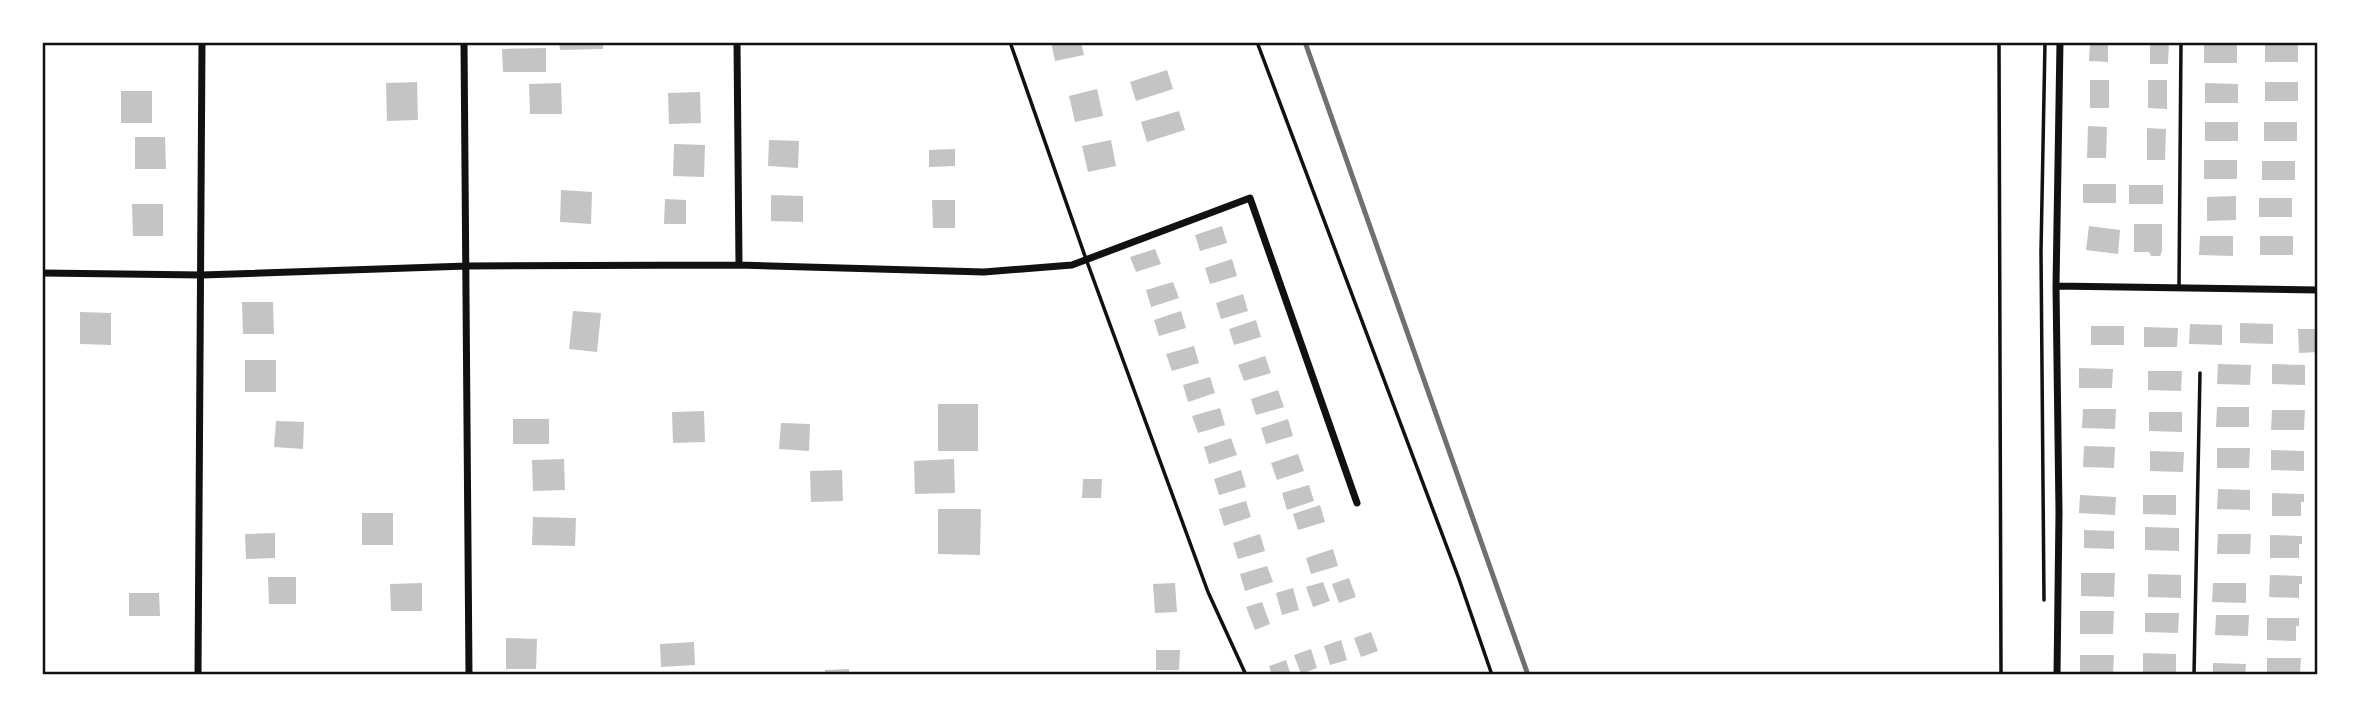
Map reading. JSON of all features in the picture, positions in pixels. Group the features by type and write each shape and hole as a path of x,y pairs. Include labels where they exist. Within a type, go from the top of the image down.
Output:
{"street":[{"path":"198,675 202,42"},
{"path":"464,42 469,675"},
{"path":"737,42 739,265"},
{"path":"2057,675 2059,512 2056,286 2060,42"},
{"path":"42,272 202,275 467,265 739,265 984,272 1072,265 1250,198 1357,503"},
{"path":"2056,286 2318,290"}],"lane":[{"path":"1010,42 1208,592 1246,675"},
{"path":"2179,288 2181,42"},
{"path":"2194,675 2200,373"}],"path":[{"path":"1258,42 1459,579 1492,675"},
{"path":"1999,42 2001,675"},
{"path":"2044,607 2041,251 2045,42"}],"building":[{"path":"559,42 603,42 603,49 560,50"},
{"path":"1051,42 1081,42 1084,55 1055,61"},
{"path":"2090,42 2108,42 2108,62 2089,61"},
{"path":"2150,42 2169,42 2168,64 2150,64"},
{"path":"2204,43 2237,43 2237,63 2204,63"},
{"path":"2265,43 2298,43 2298,62 2265,62"},
{"path":"546,48 546,72 503,72 502,49"},
{"path":"1167,70 1173,89 1136,101 1130,82"},
{"path":"2090,80 2109,80 2109,108 2090,108"},
{"path":"2148,80 2167,80 2167,109 2148,108"},
{"path":"417,82 418,120 387,121 386,83"},
{"path":"2265,82 2298,82 2298,101 2265,101"},
{"path":"561,83 562,114 530,114 529,84"},
{"path":"2205,83 2238,84 2238,103 2205,103"},
{"path":"1097,89 1103,116 1075,122 1069,96"},
{"path":"121,91 152,91 152,123 121,123"},
{"path":"700,92 701,123 669,124 668,93"},
{"path":"1179,111 1185,130 1147,142 1141,122"},
{"path":"2205,122 2238,122 2238,141 2205,141"},
{"path":"2264,122 2297,122 2297,141 2264,141"},
{"path":"2088,126 2107,127 2106,158 2087,158"},
{"path":"2147,128 2166,129 2165,160 2147,160"},
{"path":"135,137 165,137 166,169 135,169"},
{"path":"769,140 799,141 798,168 768,166"},
{"path":"1111,140 1116,166 1088,172 1082,146"},
{"path":"674,144 705,145 704,177 673,176"},
{"path":"955,149 955,166 929,167 929,150"},
{"path":"2204,160 2237,160 2237,179 2204,179"},
{"path":"2262,161 2295,161 2295,180 2262,180"},
{"path":"2083,184 2116,184 2116,203 2083,203"},
{"path":"2129,185 2163,185 2163,204 2129,204"},
{"path":"561,190 592,192 591,224 560,222"},
{"path":"771,195 803,196 803,222 771,221"},
{"path":"2236,196 2236,220 2207,221 2207,197"},
{"path":"2259,198 2292,198 2292,217 2259,217"},
{"path":"665,199 686,200 686,224 664,224"},
{"path":"932,200 955,200 955,228 933,228"},
{"path":"132,204 163,204 163,236 133,236"},
{"path":"2134,224 2162,224 2160,256 2151,256 2149,252 2134,252"},
{"path":"1222,226 1227,243 1200,251 1195,235"},
{"path":"2089,226 2120,230 2118,254 2086,250"},
{"path":"2200,236 2233,236 2233,256 2199,255"},
{"path":"2260,236 2293,236 2293,255 2260,255"},
{"path":"1155,249 1161,264 1136,272 1130,257"},
{"path":"1232,259 1237,276 1210,284 1205,268"},
{"path":"1173,282 1179,298 1151,307 1146,290"},
{"path":"1243,294 1248,311 1221,319 1216,303"},
{"path":"242,302 273,302 274,334 243,334"},
{"path":"573,311 601,313 597,352 569,349"},
{"path":"1181,311 1186,328 1159,336 1154,320"},
{"path":"80,312 111,313 111,345 80,344"},
{"path":"1256,320 1261,337 1234,345 1229,329"},
{"path":"2240,323 2273,324 2273,344 2240,343"},
{"path":"2190,324 2222,325 2222,345 2189,344"},
{"path":"2091,326 2124,326 2124,345 2091,345"},
{"path":"2144,327 2178,328 2177,347 2144,347"},
{"path":"2298,329 2318,329 2318,352 2299,353"},
{"path":"1194,346 1199,363 1172,371 1166,354"},
{"path":"1265,356 1271,373 1244,381 1238,365"},
{"path":"245,360 276,360 276,392 245,392"},
{"path":"2218,364 2251,365 2250,385 2217,384"},
{"path":"2272,364 2305,365 2305,385 2272,384"},
{"path":"2079,368 2113,369 2112,388 2079,388"},
{"path":"2148,371 2182,371 2181,391 2148,390"},
{"path":"1210,377 1215,393 1188,402 1183,385"},
{"path":"1278,390 1284,407 1256,415 1251,399"},
{"path":"938,404 978,404 978,451 938,451"},
{"path":"2217,407 2249,407 2249,427 2216,427"},
{"path":"1220,408 1225,425 1198,433 1192,416"},
{"path":"2083,409 2116,409 2115,429 2082,428"},
{"path":"2272,410 2305,410 2304,430 2271,430"},
{"path":"704,411 705,442 673,443 672,412"},
{"path":"2149,412 2182,412 2182,432 2149,431"},
{"path":"513,419 549,419 549,444 513,444"},
{"path":"1288,419 1293,436 1266,444 1261,428"},
{"path":"276,421 304,422 303,449 274,447"},
{"path":"781,423 810,424 809,451 779,449"},
{"path":"1231,438 1237,455 1209,464 1204,447"},
{"path":"2084,446 2115,447 2114,468 2083,467"},
{"path":"2217,448 2250,448 2249,468 2217,468"},
{"path":"2271,450 2304,451 2304,471 2271,470"},
{"path":"2150,451 2184,452 2183,472 2150,471"},
{"path":"1298,454 1304,471 1277,480 1271,463"},
{"path":"564,459 565,490 533,491 532,460"},
{"path":"954,459 955,493 915,494 914,461"},
{"path":"842,470 843,501 811,502 810,471"},
{"path":"1241,470 1246,487 1219,495 1214,479"},
{"path":"1083,479 1102,479 1101,498 1082,498"},
{"path":"1309,485 1314,501 1287,510 1282,493"},
{"path":"2218,489 2250,490 2250,510 2217,509"},
{"path":"2272,493 2304,494 2301,516 2272,516"},
{"path":"2080,495 2116,497 2115,515 2079,513"},
{"path":"2143,495 2176,495 2176,515 2143,514"},
{"path":"1246,501 1251,517 1224,526 1219,509"},
{"path":"1320,505 1325,522 1298,530 1293,514"},
{"path":"938,509 981,509 980,555 938,554"},
{"path":"362,513 393,513 393,545 362,545"},
{"path":"533,517 576,518 575,546 532,545"},
{"path":"2145,527 2179,528 2179,551 2145,550"},
{"path":"2084,530 2114,531 2114,549 2084,548"},
{"path":"275,533 275,558 246,559 245,534"},
{"path":"1260,534 1265,551 1238,559 1233,543"},
{"path":"2218,534 2251,534 2250,554 2217,554"},
{"path":"2270,535 2302,536 2299,558 2270,558"},
{"path":"1333,549 1338,566 1311,574 1306,558"},
{"path":"1267,566 1273,582 1245,591 1240,574"},
{"path":"2081,573 2115,573 2114,597 2081,596"},
{"path":"2148,574 2181,575 2181,598 2148,597"},
{"path":"2270,575 2302,576 2299,598 2269,597"},
{"path":"268,577 296,577 296,604 269,604"},
{"path":"1349,578 1356,597 1339,603 1332,584"},
{"path":"1323,582 1330,601 1313,607 1306,587"},
{"path":"422,583 422,611 391,611 390,584"},
{"path":"1175,583 1177,612 1155,613 1153,584"},
{"path":"2213,583 2246,583 2246,603 2212,602"},
{"path":"1293,588 1299,610 1282,615 1276,593"},
{"path":"129,593 159,593 160,616 129,616"},
{"path":"1262,602 1270,624 1255,630 1246,607"},
{"path":"2080,611 2114,611 2113,634 2080,634"},
{"path":"2145,613 2179,613 2178,633 2145,632"},
{"path":"2216,615 2249,615 2248,636 2215,635"},
{"path":"2267,618 2299,618 2296,641 2267,640"},
{"path":"1371,632 1378,651 1361,657 1354,638"},
{"path":"506,638 537,639 536,669 506,669"},
{"path":"1341,640 1347,660 1330,665 1324,646"},
{"path":"694,642 695,665 661,667 660,644"},
{"path":"1311,649 1317,668 1301,674 1294,655"},
{"path":"1156,650 1180,650 1179,670 1156,670"},
{"path":"2143,653 2176,654 2176,675 2143,675"},
{"path":"2080,655 2114,655 2113,675 2080,675"},
{"path":"2267,658 2301,658 2300,675 2267,675"},
{"path":"1286,660 1291,675 1272,675 1269,666"},
{"path":"2213,663 2246,664 2245,675 2213,675"},
{"path":"849,669 849,675 825,675 825,670"}],"railway":[{"path":"1305,42 1528,675"}]}
